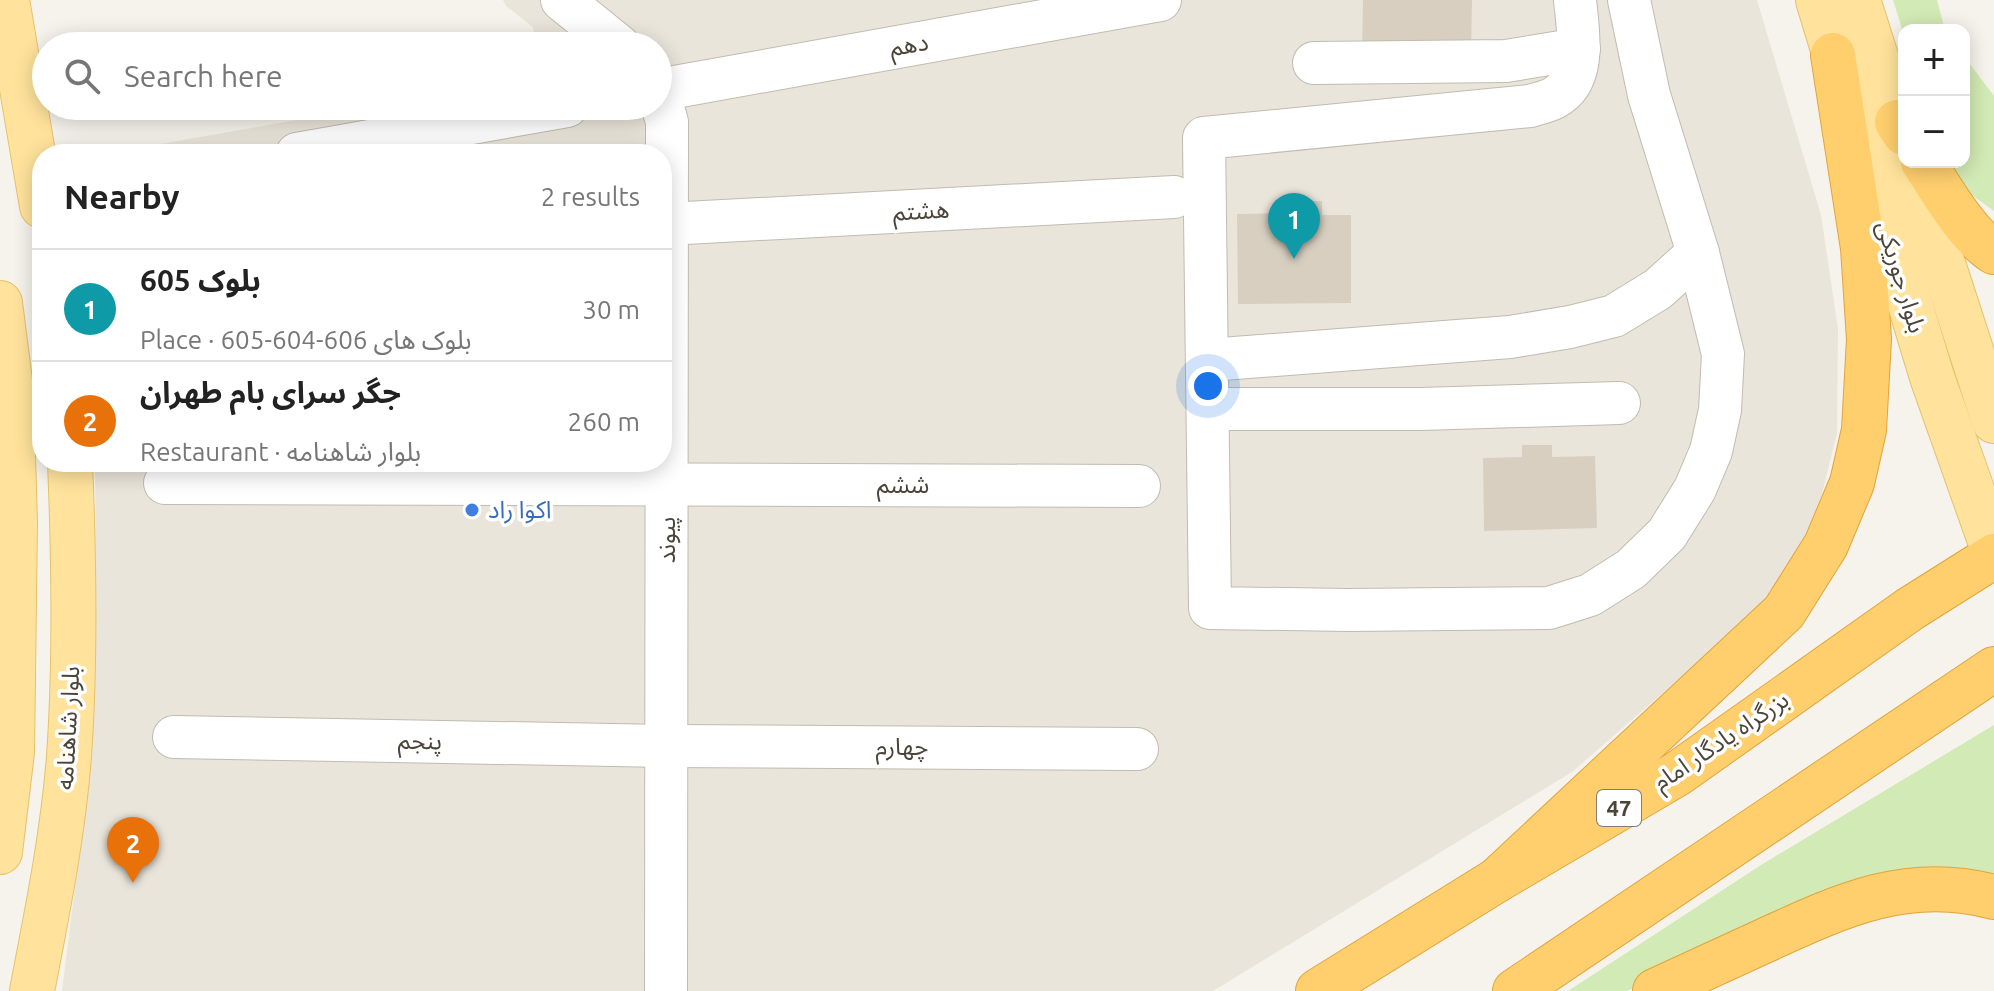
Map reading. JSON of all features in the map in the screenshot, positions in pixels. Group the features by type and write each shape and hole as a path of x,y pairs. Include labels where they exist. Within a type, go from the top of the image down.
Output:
{"highway":[{"path":"1497,880 1784,612 1826,545 1852,483 1864,430 1869,339 1863,248 1833,55"},
{"path":"1927,168 1985,247 1994,252"},
{"name":"بزرگراه یادگار امام","path":"1318,991 1677,774 1910,609 1994,554"},
{"path":"1515,991 1982,678"},
{"path":"1655,991 1823,914 1866,898 1933,888 1971,891 1994,897"}],"main road":[{"path":"7,0 32,147"},
{"name":"بلوار جوریکی","path":"1818,0 1932,377 1994,554"},
{"name":"بلوار جوریکی","path":"1858,0 1898,123"},
{"name":"بلوار جوریکی","path":"1913,168 1994,421"},
{"path":"0,303 11,389 15,522 0,852"},
{"name":"بلوار شاهنامه","path":"32,991 55,873 69,756 72,644 70,472"}],"street":[{"path":"562,0 602,32"},
{"name":"دهم","path":"672,87 1160,0"},
{"path":"1575,0 1579,49 1571,83 1555,97 1530,106 1204,138 1210,608 1549,608 1590,595 1631,569 1667,534 1695,489 1711,451 1720,410 1723,354 1698,253 1649,95 1629,0"},
{"path":"1314,63 1506,61 1579,49"},
{"path":"353,144 488,120"},
{"name":"پیوند","path":"666,120 667,144"},
{"name":"هشتم","path":"672,224 1174,197"},
{"path":"1209,360 1510,337 1570,327 1614,316 1658,289 1698,253"},
{"path":"1209,409 1421,409 1619,403"},
{"name":"پیوند","path":"666,991 667,472"},
{"name":"ششم","path":"165,483 1139,486"},
{"name":"پنجم","path":"174,737 666,746"},
{"name":"چهارم","path":"666,746 1137,749"}],"shaded area":[{"path":"503,0 1757,0 1821,215 1838,329 1837,433 1819,506 1786,586 1572,772 1213,991 62,991 91,758 96,607 95,472 672,472 672,144 160,144 297,120 672,120 672,32 534,32 533,27 506,6"}],"green space":[{"path":"1893,0 1937,0 1943,24 1901,24"},
{"path":"1970,64 1994,96 1994,211 1948,178 1945,168 1970,168"},
{"path":"1994,725 1994,884 1807,907 1627,991 1568,991 1761,865"}],"building":[{"path":"1363,0 1472,0 1471,53 1362,54"},
{"path":"1285,201 1322,201 1322,215 1351,215 1351,303 1238,304 1237,214 1285,213"},
{"path":"1522,445 1552,445 1552,457 1595,456 1597,528 1484,531 1483,458 1522,457"}],"place":[{"name":"بلوک 605","path":"1294,259"},
{"name":"اکوا راد","path":"472,510"},
{"name":"جگر سرای بام طهران","path":"133,883"}]}
